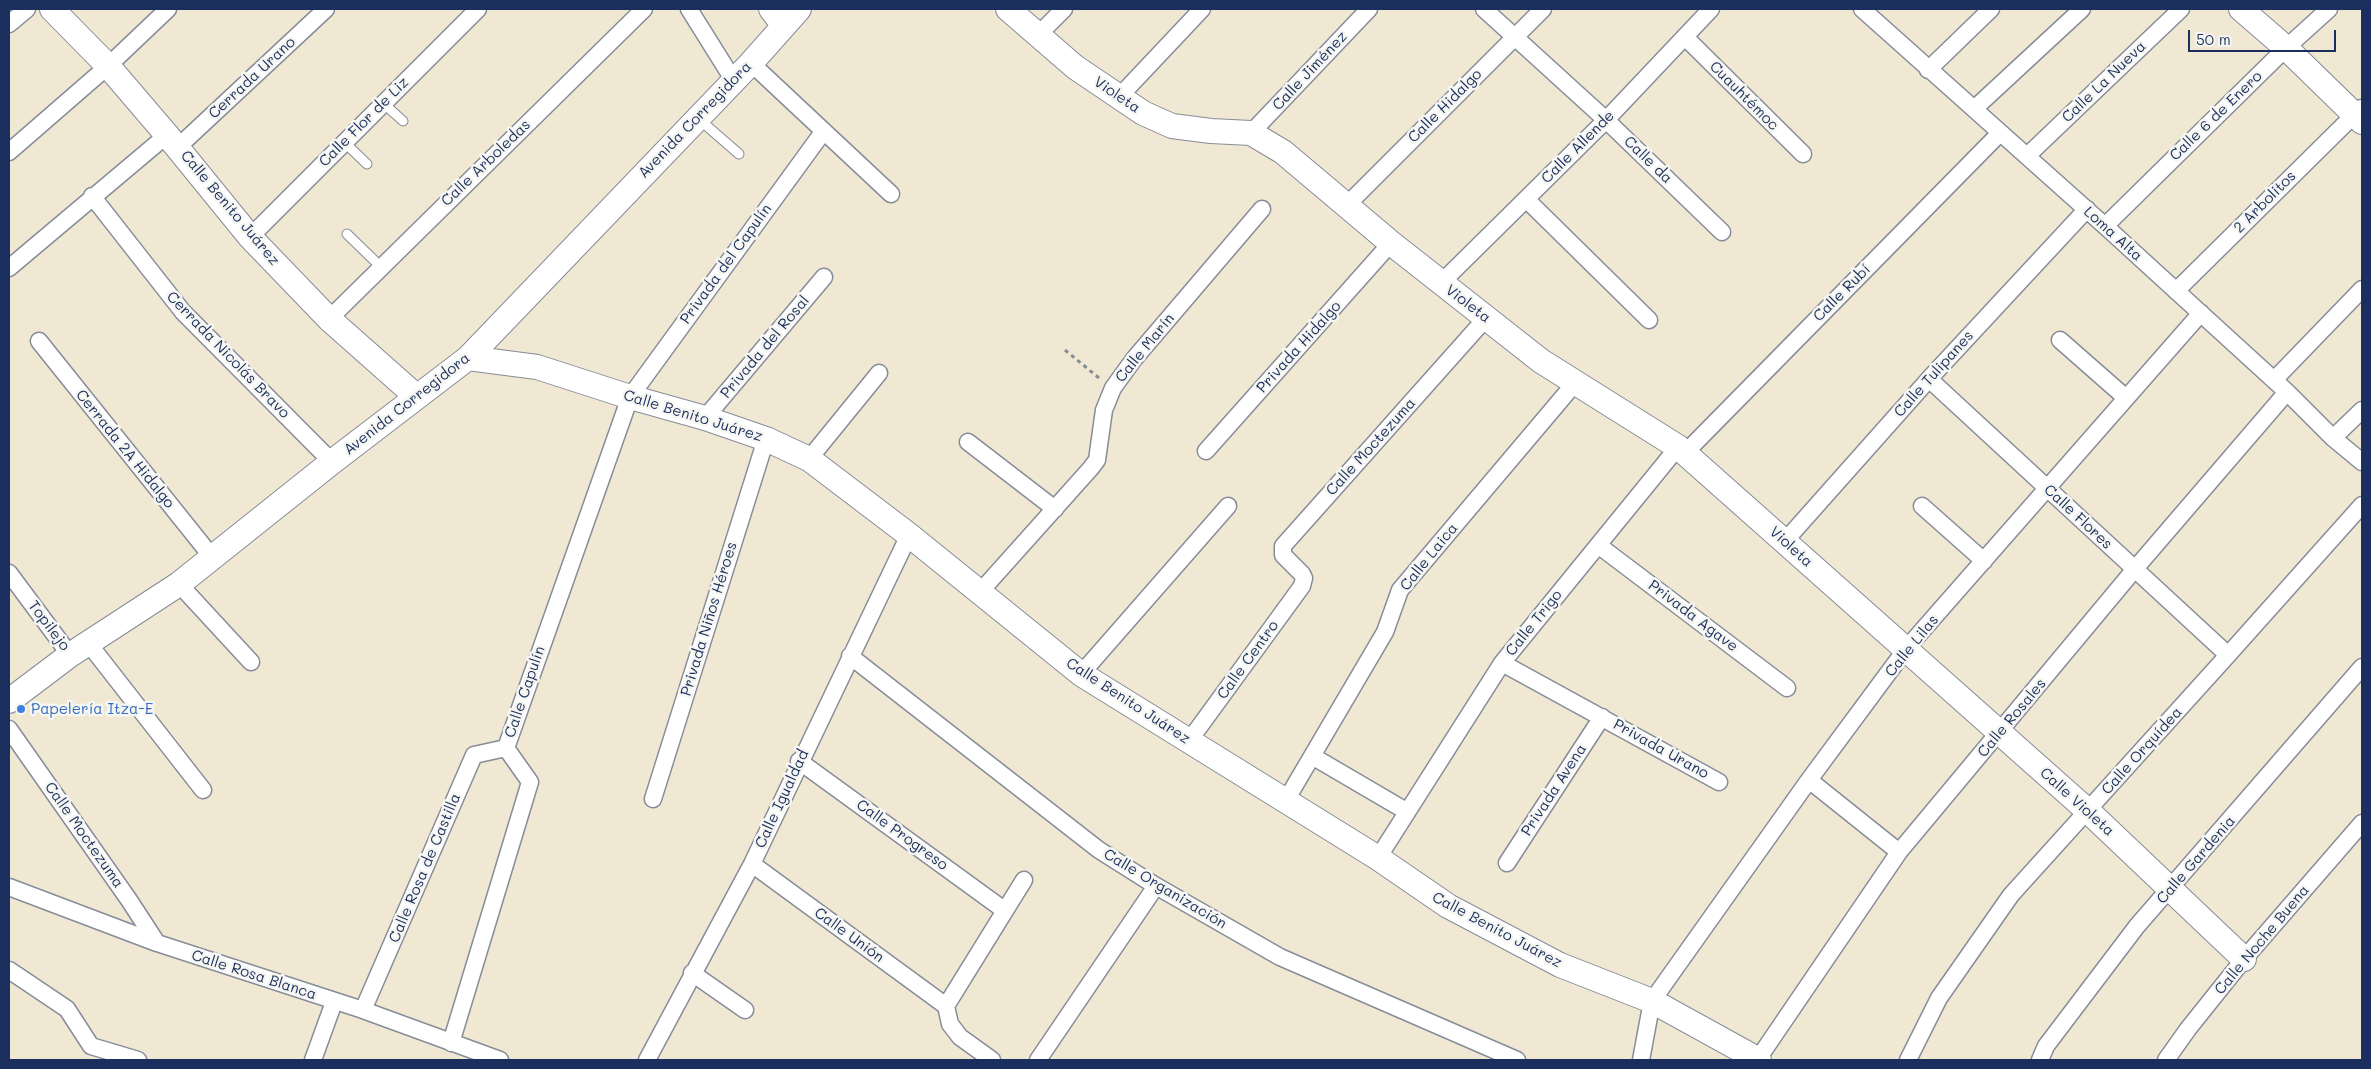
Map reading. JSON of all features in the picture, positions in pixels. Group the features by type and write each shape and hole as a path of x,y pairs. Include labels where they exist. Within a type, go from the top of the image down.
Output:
{"street":[{"path":"9,24 27,9"},
{"name":"Calle Benito Juárez","path":"52,9 108,66 173,141 250,237 329,318 417,397"},
{"path":"9,152 108,66 168,9"},
{"name":"Cerrada Urano","path":"92,196 173,141 326,9"},
{"name":"Calle Flor de Liz","path":"250,237 478,9"},
{"name":"Calle Arboledas","path":"329,318 644,9"},
{"path":"689,9 734,81"},
{"name":"Violeta","path":"1008,9 1075,67 1143,113 1172,126 1211,131 1251,133 1284,152 1391,243 1542,361 1575,383 1629,414 1682,450 1906,649"},
{"path":"1038,36 1064,9"},
{"path":"1119,97 1202,9"},
{"name":"Calle Jiménez","path":"1251,133 1369,9"},
{"name":"Calle da","path":"1484,9 1606,120 1722,232"},
{"name":"Calle Hidalgo","path":"1347,205 1543,9"},
{"name":"Calle Allende","path":"1441,283 1606,120 1711,9"},
{"name":"Loma Alta","path":"1862,9 1928,70 2105,226 2287,392 2333,438 2362,462"},
{"path":"1928,70 1991,9"},
{"path":"1974,109 2082,9"},
{"name":"Calle La Nueva","path":"2027,156 2181,9"},
{"path":"2240,9 2360,114"},
{"name":"Calle 6 de Enero","path":"2105,226 2286,48 2329,9"},
{"name":"Avenida Corregidora","path":"9,701 80,649 179,584 332,462 468,358 751,63 784,14"},
{"name":"Cuauhtémoc","path":"1685,37 1803,154"},
{"path":"751,63 891,194"},
{"name":"2 Arbolitos","path":"2176,291 2360,114"},
{"name":"Privada del Capulín","path":"630,397 823,132"},
{"name":"Calle Rubí","path":"1682,450 2000,132"},
{"path":"9,268 92,196"},
{"name":"Cerrada Nicolás Bravo","path":"92,196 183,312 332,462"},
{"path":"1526,199 1649,320"},
{"name":"Calle Marín","path":"980,592 1056,509 1096,460 1104,410 1113,388 1134,360 1262,209"},
{"name":"Calle Tulipanes","path":"1785,542 1929,379 2087,210"},
{"name":"Privada Hidalgo","path":"1206,451 1391,243"},
{"name":"Privada del Rosal","path":"705,418 824,277"},
{"path":"2274,380 2362,289"},
{"name":"Calle Lilas","path":"1652,1001 1809,780 1906,649 2201,313"},
{"name":"Calle Moctezuma","path":"1304,578 1300,570 1283,555 1283,546 1487,317"},
{"path":"2060,340 2126,398"},
{"name":"Cerrada 2A Hidalgo","path":"39,341 212,557"},
{"name":"Calle Benito Juárez","path":"468,358 537,367 630,397 705,418 766,439 809,459 910,535 1081,674 1378,858 1448,906 1560,965 1652,1001 1758,1060"},
{"path":"809,459 879,374"},
{"name":"Calle Flores","path":"1929,379 2228,656"},
{"name":"Calle Laica","path":"1285,802 1385,632 1400,590 1575,383"},
{"name":"Calle Rosales","path":"1758,1060 1900,852 2134,570 2287,392"},
{"name":"Calle Capulín","path":"451,1043 530,782 506,748 630,397"},
{"path":"2333,438 2362,410"},
{"name":"Privada Niños Héroes","path":"653,799 766,439"},
{"path":"968,442 1056,509"},
{"name":"Calle Trigo","path":"1378,858 1406,811 1502,663 1598,545 1682,450"},
{"name":"Calle Orquídea","path":"1908,1060 1940,998 2010,895 2228,656 2362,504"},
{"path":"1081,674 1228,506"},
{"path":"1922,506 1984,561"},
{"name":"Calle Igualdad","path":"647,1060 752,864 799,761 910,535"},
{"name":"Privada Agave","path":"1598,545 1787,688"},
{"name":"Topilejo","path":"9,572 80,649 203,790"},
{"name":"Calle Centro","path":"1189,741 1302,586 1304,578"},
{"path":"179,584 251,662"},
{"name":"Calle Violeta","path":"1906,649 2088,811 2244,959"},
{"name":"Calle Organización","path":"850,656 1099,850 1156,886 1280,957 1517,1060"},
{"name":"Privada Urano","path":"1502,663 1719,782"},
{"name":"Calle Gardenia","path":"2040,1060 2046,1046 2132,933 2362,667"},
{"name":"Privada Avena","path":"1507,863 1602,717"},
{"name":"Calle Moctezuma","path":"9,729 157,943"},
{"name":"Calle Rosa de Castilla","path":"363,1010 474,755 506,748"},
{"path":"1312,756 1406,811"},
{"name":"Calle Progreso","path":"799,761 1004,910"},
{"path":"1809,780 1900,852"},
{"name":"Calle Noche Buena","path":"2166,1060 2188,1029 2244,959 2362,823"},
{"name":"Calle Unión","path":"752,864 946,1006"},
{"path":"992,1060 960,1037 950,1024 946,1006 1024,880"},
{"path":"1038,1060 1156,886"},
{"name":"Calle Rosa Blanca","path":"9,887 157,943 363,1010 500,1060"},
{"path":"9,970 68,1009 92,1046 138,1060"},
{"path":"692,973 745,1010"},
{"path":"1641,1060 1652,1001"},
{"path":"314,1060 334,1002"}],"lane":[{"path":"383,103 403,122"},
{"path":"698,118 739,154"},
{"path":"344,142 367,164"},
{"path":"348,234 381,267"}],"path":[{"path":"1064,350 1113,388"}],"place":[{"name":"Papelería Itza-E","path":"21,709"}]}
